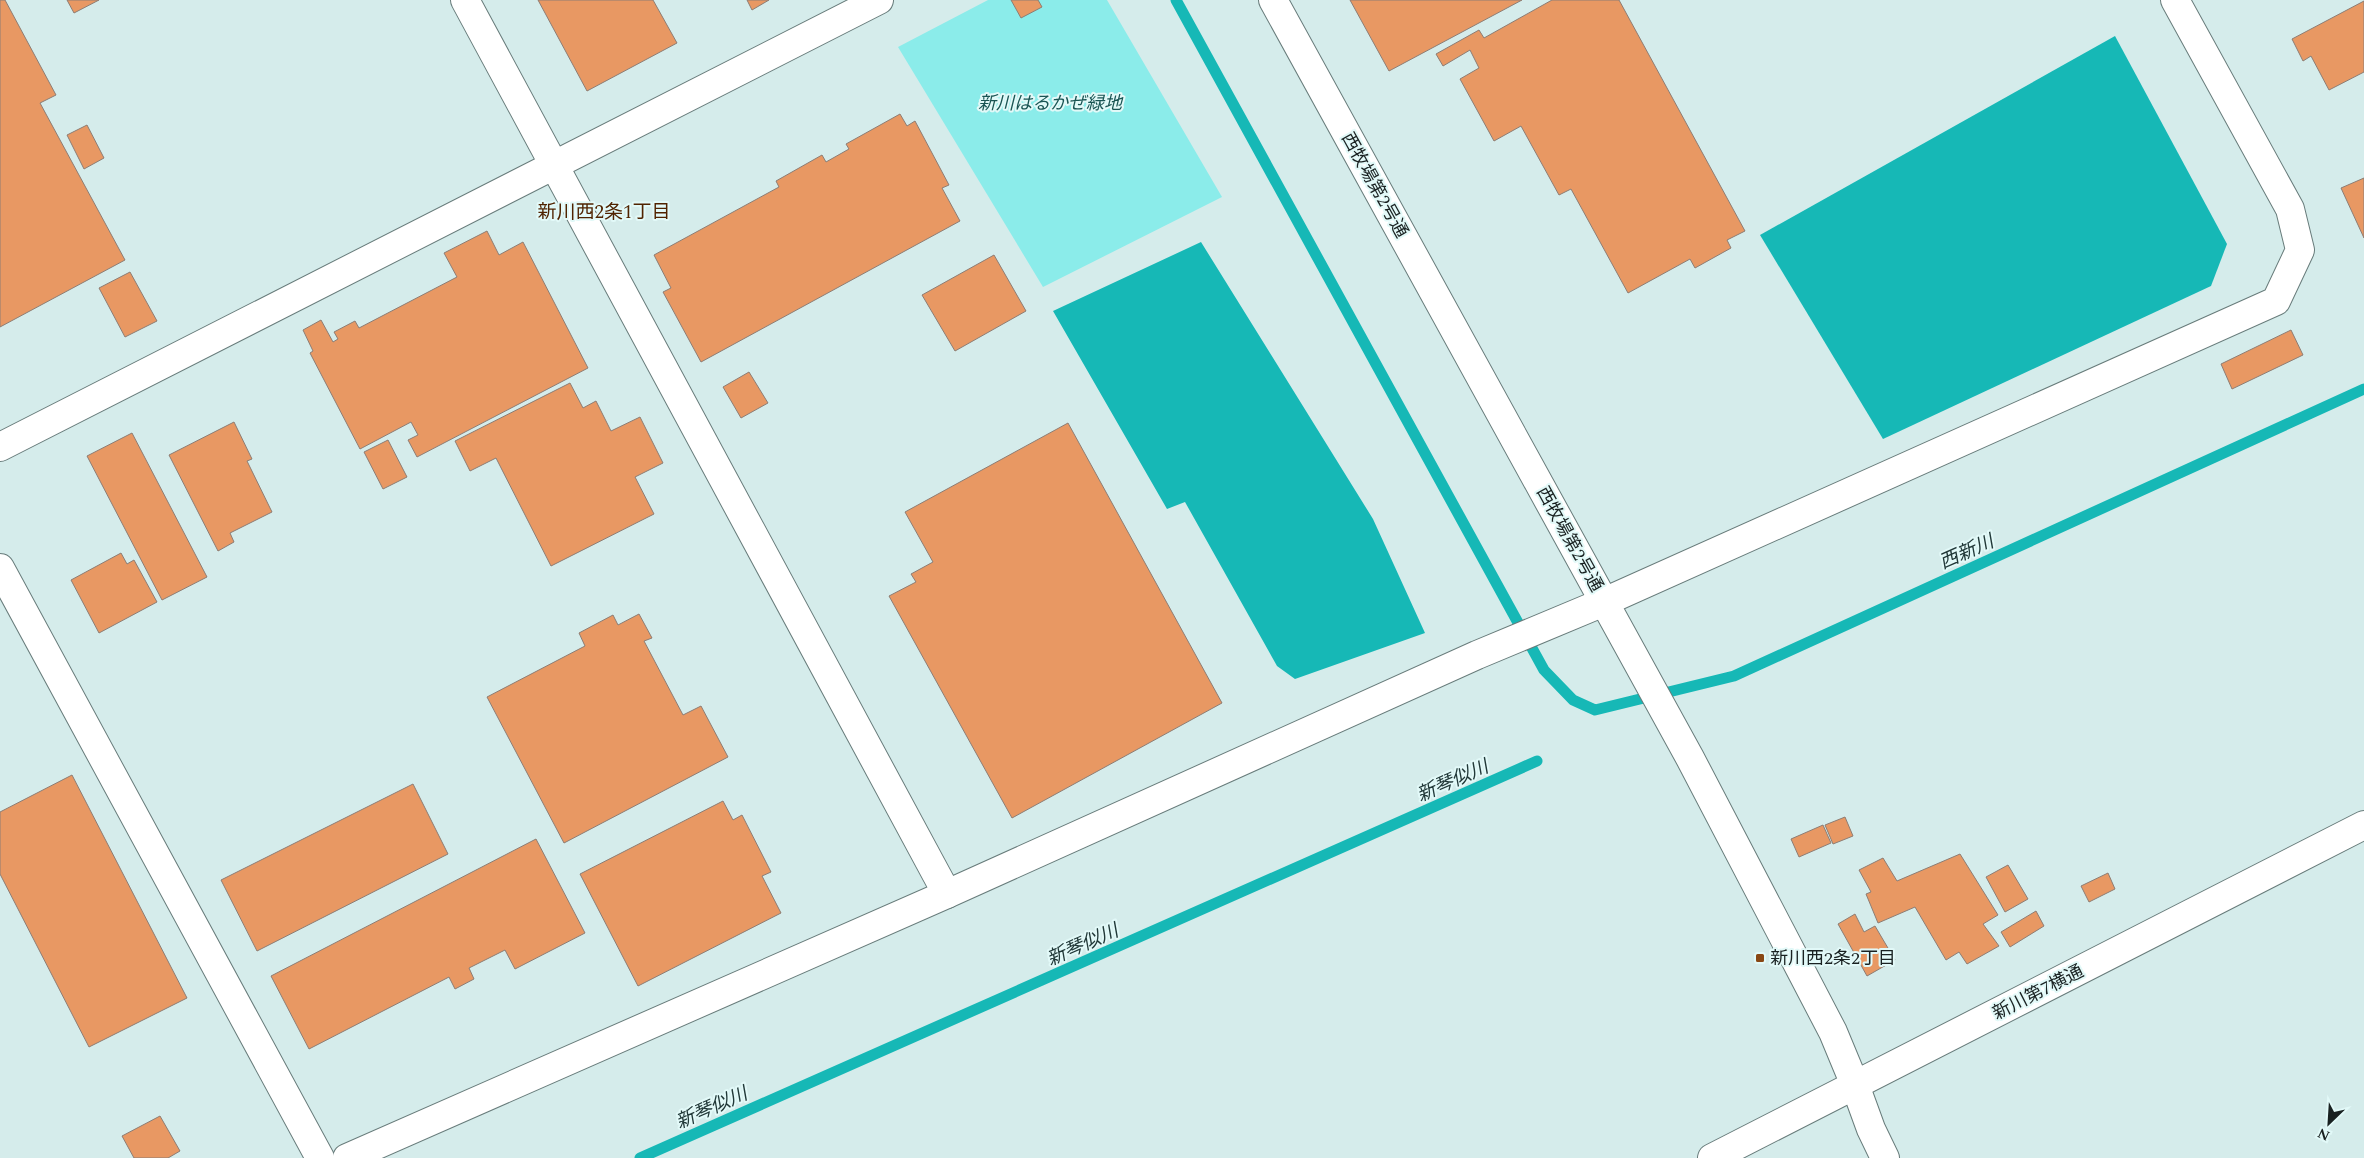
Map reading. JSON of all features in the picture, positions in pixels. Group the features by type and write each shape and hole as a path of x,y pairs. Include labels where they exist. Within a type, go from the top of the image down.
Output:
{"street":[{"path":"465,0 947,894"},
{"path":"0,447 879,0"},
{"name":"西牧場第2号通","path":"1273,0 1690,758 1833,1032 1871,1129 1885,1158"},
{"path":"346,1158 947,894 1477,654 1535,632 1604,602 2276,301 2300,250 2290,208 2174,0"},
{"path":"0,568 320,1158"},
{"name":"新川第7横通","path":"1712,1158 2364,825"}],"green space":[{"name":"新川はるかぜ緑地","path":"988,0 1107,0 1222,197 1043,287 898,47"}],"shaded area":[{"path":"2115,36 2227,244 2211,286 1883,439 1760,235"},
{"path":"1201,242 1373,519 1425,633 1295,679 1277,666 1185,502 1167,509 1053,311"}],"building":[{"path":"0,0 5,0 56,95 40,103 125,260 0,327"},
{"path":"67,0 99,0 74,13"},
{"path":"538,0 653,0 677,43 587,91"},
{"path":"747,0 769,0 752,10"},
{"path":"1011,0 1038,0 1042,7 1021,18"},
{"path":"1350,0 1522,0 1389,71"},
{"path":"1552,0 1619,0 1745,231 1727,240 1731,248 1695,268 1690,259 1628,293 1571,189 1559,195 1521,126 1494,141 1460,79 1479,68 1470,50 1443,66 1436,54 1479,30 1484,38"},
{"path":"2364,1 2364,72 2329,90 2311,56 2303,61 2292,39"},
{"path":"900,114 907,126 915,121 949,185 942,188 960,221 701,362 663,292 671,288 654,255 779,187 776,181 822,155 826,162 849,149 846,144"},
{"path":"87,125 104,158 84,169 67,135"},
{"path":"2364,178 2364,238 2341,188"},
{"path":"487,231 499,255 523,242 588,368 417,457 408,440 418,435 411,422 360,449 310,353 313,351 303,330 321,320 333,342 338,339 334,332 355,321 359,328 457,277 444,253"},
{"path":"994,255 1026,311 955,351 922,295"},
{"path":"130,272 157,321 125,337 99,288"},
{"path":"2291,330 2303,355 2232,389 2221,364"},
{"path":"749,372 768,403 741,418 723,387"},
{"path":"570,383 583,408 596,401 611,431 640,417 663,463 635,477 654,514 551,566 496,458 470,471 455,441"},
{"path":"234,422 252,459 247,461 272,512 230,533 234,542 218,551 169,455"},
{"path":"1068,423 1222,703 1012,818 889,596 916,582 911,574 933,562 905,512"},
{"path":"132,433 207,577 162,600 87,456"},
{"path":"388,440 407,477 383,489 364,452"},
{"path":"121,553 127,564 134,560 157,602 99,633 71,580"},
{"path":"639,614 652,638 644,641 683,715 701,706 728,757 564,843 487,697 585,646 579,633 613,615 618,625"},
{"path":"72,775 187,998 89,1047 0,874 0,812"},
{"path":"413,784 448,854 257,951 221,880"},
{"path":"723,801 733,820 742,815 771,872 762,876 781,913 638,986 580,874"},
{"path":"1845,817 1853,836 1833,844 1825,825"},
{"path":"1823,825 1831,843 1799,857 1791,839"},
{"path":"536,839 585,933 515,969 505,950 469,968 474,979 455,989 449,977 309,1049 271,976"},
{"path":"1960,854 1998,915 1983,924 1999,946 1967,964 1959,952 1946,960 1915,907 1878,923 1866,894 1871,892 1859,870 1883,858 1897,881"},
{"path":"2008,865 2028,899 2005,912 1986,877"},
{"path":"2108,873 2115,889 2089,902 2081,886"},
{"path":"2036,911 2044,926 2010,947 2001,932"},
{"path":"1855,914 1864,932 1875,926 1895,960 1867,976 1838,924"},
{"path":"160,1116 180,1151 168,1158 134,1158 122,1136"}],"waterway":[{"name":"西新川","path":"1176,0 1544,670 1573,700 1595,710 1734,676 2364,389"},
{"name":"新琴似川","path":"640,1158 1537,761"}],"place":[{"name":"新川西2条2丁目","path":"1760,958"}],"district":[{"name":"新川西2条1丁目","path":"604,211"}]}
